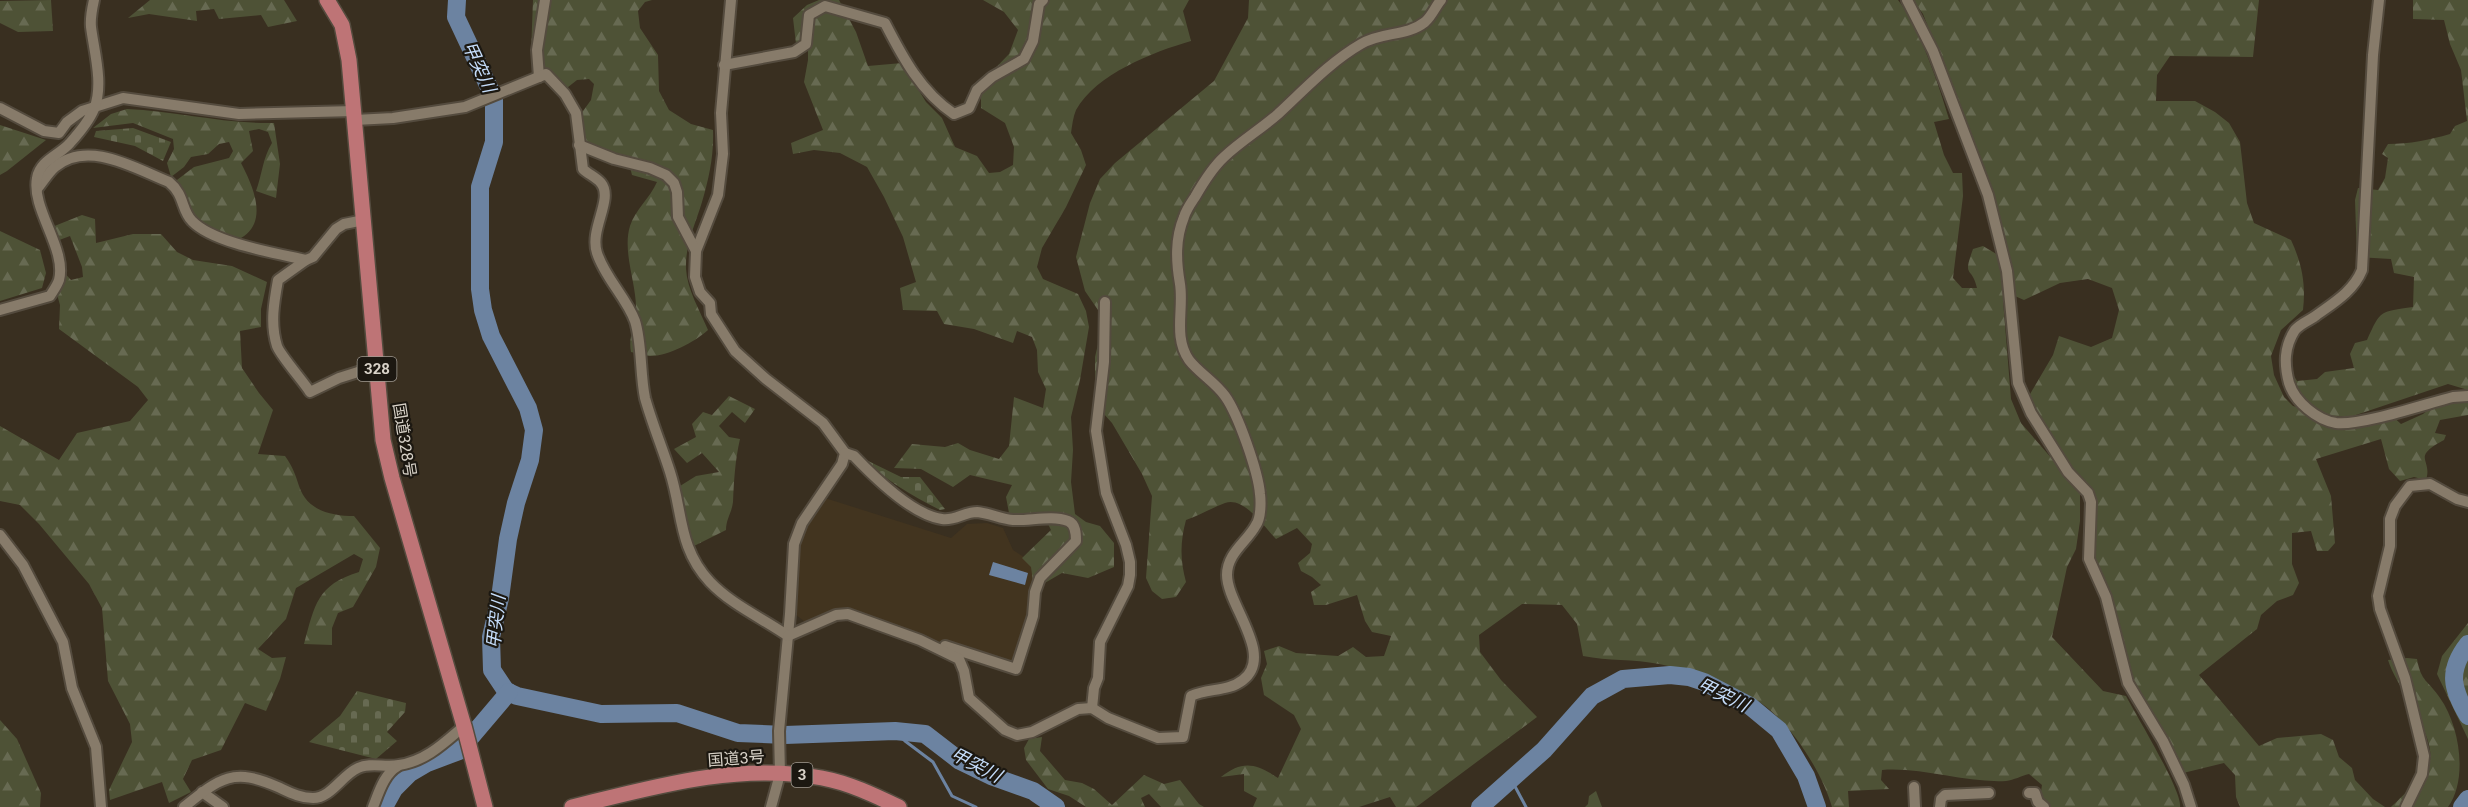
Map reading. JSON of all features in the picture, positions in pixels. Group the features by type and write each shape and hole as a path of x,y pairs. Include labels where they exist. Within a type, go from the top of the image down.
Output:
{"highway":[{"name":"国道328号","path":"327,0 342,25 346,41 355,116 383,440 387,462 465,729 485,807"},
{"name":"国道3号","path":"572,807 699,778 736,774 780,774 824,778 855,787 899,807"}],"street":[{"path":"0,310 50,296 58,282 56,251 42,210 37,189 37,175 51,156 69,145 95,106 98,63 91,28 94,0"},
{"path":"539,76 537,50 545,0"},
{"path":"731,0 724,65 721,114 723,154 718,195 696,251 695,277 700,292 710,303 711,314 735,351 766,380 823,423 845,453 854,456 893,494 919,511 942,519 954,519 965,513 977,512 1014,520 1039,518 1069,521 1074,526 1076,541 1040,578 1035,592 1032,616 1016,669 920,640"},
{"path":"724,65 794,52 806,44 809,15 825,6 885,22 902,55 935,101 954,114 969,108 977,90 992,77 1024,59 1034,41 1039,4 1043,0"},
{"path":"788,636 836,615 848,614 920,640 959,659 964,671 969,698 1005,730 1017,735 1032,732 1078,709 1092,708 1108,718 1158,738 1184,737 1191,696 1200,691 1232,687 1244,680 1251,670 1252,639 1233,602 1227,576 1228,564 1240,543 1257,524 1260,492 1245,440 1231,406 1224,395 1189,359 1182,344 1180,284 1177,275 1176,253 1184,216 1206,178 1223,158 1275,116 1337,58 1379,35 1407,32 1416,27 1432,14 1441,0"},
{"path":"1907,0 1933,51 1988,195 2007,271 2018,383 2031,413 2068,472 2088,493 2091,502 2089,559 2106,597 2128,682 2163,741 2184,785 2191,807"},
{"path":"2379,0 2373,55 2362,270 2356,284 2297,328 2287,345 2285,363 2290,386 2302,404 2318,417 2336,423 2355,422 2452,397 2468,396"},
{"path":"0,108 44,131 59,133 72,117 95,106 123,98 240,114 393,118 465,107 539,76 546,74 550,76 576,113 583,169 602,184 605,191 605,201 596,225 596,250 636,323 645,398 670,472 684,538 689,551 709,581 738,606 788,636"},
{"path":"579,145 614,159 650,168 666,175 674,183 677,192 678,217 696,251"},
{"path":"37,189 55,168 67,160 91,155 110,158 169,182 177,189 189,218 199,229 261,250 306,260"},
{"path":"364,220 344,224 336,229 314,257 278,280 273,309 278,348 310,392 339,378 377,366"},
{"path":"1092,708 1094,688 1098,678 1100,642 1128,586 1130,575 1126,545 1106,493 1096,431 1104,362 1105,302"},
{"path":"771,807 780,774 779,731 788,636 792,552 802,523 842,464 845,453"},
{"path":"2406,807 2422,774 2424,756 2405,678 2378,604 2382,574 2390,546 2390,519 2395,506 2409,486 2430,484 2457,500 2468,502"},
{"path":"0,535 23,565 63,642 72,688 96,747 101,807"},
{"path":"373,807 391,770 432,754 465,729"},
{"path":"184,807 202,792 232,775 258,778 296,795 314,798 330,791 356,769 367,765 399,765"},
{"path":"1914,788 1915,807"},
{"path":"202,792 223,807"},
{"path":"1940,807 1941,799 1945,795 1989,793"},
{"path":"2029,794 2035,793 2038,802 2044,807"}],"shaded area":[{"path":"825,498 951,538 967,524 987,523 1003,528 1013,550 1042,569 1015,666 835,610 805,622 795,614 801,542 806,529"}],"green space":[{"path":"51,0 53,31 18,32 0,23 0,1"},
{"path":"150,0 284,0 297,21 268,27 261,15 219,19 214,9 196,11 197,21 149,14 128,18"},
{"path":"533,0 652,0 645,2 638,11 640,28 658,55 659,91 669,110 691,124 713,130 709,175 686,260 694,300 708,330 689,344 673,351 648,356 631,352 630,347 636,300 628,236 632,220 657,182 632,175 628,159 576,141 573,125 591,100 594,84 589,79 577,80 558,95 551,89 531,53"},
{"path":"819,0 839,0 856,32 868,66 902,63 926,102 942,118 955,147 977,156 989,173 1000,172 1013,165 1014,147 1005,123 981,108 981,83 1009,54 1018,30 1004,12 983,0 1189,0 1183,11 1191,41 1143,58 1111,75 1085,97 1076,110 1071,133 1081,150 1086,165 1066,207 1042,248 1037,267 1043,279 1078,294 1086,311 1089,327 1071,417 1073,450 1071,482 1075,514 1086,522 1100,526 1114,543 1114,567 1088,578 1062,573 1043,584 1033,581 1031,567 1022,558 1051,530 1043,514 1009,513 1006,497 1012,485 970,475 953,487 921,469 894,468 912,444 945,447 958,443 970,450 999,459 1009,446 1014,397 1043,408 1046,389 1038,372 1037,350 1032,337 1017,331 1013,343 974,329 944,324 937,311 903,310 900,288 916,282 903,237 867,167 840,153 814,150 793,154 791,143 823,130 804,82 808,42 796,44 793,18 807,5"},
{"path":"1249,0 1898,0 1921,40 1949,119 1934,122 1944,155 1953,173 1962,173 1963,196 1953,278 1962,288 1977,288 1968,268 1973,249 1983,246 2003,258 2003,300 2011,399 2021,423 2080,491 2080,521 2076,549 2067,567 2052,637 2103,691 2126,696 2167,770 2180,807 2051,807 2040,798 2042,785 2029,774 2009,780 1990,781 1913,771 1882,770 1881,780 1889,789 1848,791 1849,807 1832,807 1821,779 1804,750 1784,724 1761,703 1698,674 1650,662 1583,656 1577,624 1562,605 1522,604 1479,635 1480,652 1501,680 1537,717 1416,807 1396,807 1390,797 1359,807 1253,807 1257,798 1244,791 1244,774 1221,777 1236,768 1249,766 1263,769 1278,778 1301,729 1294,715 1264,695 1261,678 1267,664 1264,651 1279,646 1296,653 1338,656 1353,647 1366,657 1384,656 1391,636 1372,632 1365,621 1357,595 1326,605 1314,605 1311,592 1321,585 1301,571 1298,563 1310,553 1312,544 1297,528 1276,539 1246,508 1232,502 1186,520 1182,551 1186,582 1176,597 1162,599 1152,591 1146,578 1152,496 1142,474 1112,423 1095,404 1095,357 1102,327 1098,310 1085,291 1076,257 1090,203 1100,179 1115,163 1214,81 1248,18"},
{"path":"1913,0 2259,0 2253,57 2170,56 2157,75 2156,101 2195,101 2229,123 2240,142 2247,203 2254,223 2291,240 2302,274 2304,301 2303,310 2281,330 2271,356 2274,375 2284,397 2293,406 2306,409 2321,421 2390,414 2401,424 2423,414 2436,404 2468,401 2468,415 2440,420 2435,433 2446,435 2444,440 2425,455 2426,480 2414,477 2400,481 2389,469 2381,439 2316,459 2331,496 2335,543 2328,551 2317,551 2311,531 2292,533 2292,564 2299,583 2293,595 2277,601 2261,615 2257,629 2199,675 2259,746 2277,738 2321,734 2333,740 2339,757 2352,768 2355,780 2373,799 2385,807 2240,807 2236,797 2235,775 2224,763 2179,774 2127,681 2089,558 2086,494 2026,401 2053,355 2059,336 2091,347 2112,338 2119,310 2112,288 2088,279 2060,283 2024,300 2008,293 1983,198 1956,129 1947,75 1923,14"},
{"path":"2413,0 2468,0 2468,390 2448,384 2350,417 2329,416 2314,407 2297,391 2283,370 2291,371 2297,381 2317,379 2325,372 2354,368 2350,354 2355,343 2367,340 2379,317 2388,311 2413,307 2414,277 2394,273 2391,259 2357,257 2355,200 2358,188 2378,190 2385,178 2388,158 2382,154 2388,144 2419,141 2450,134 2455,126 2467,121 2461,70 2450,44 2444,20 2413,19"},
{"path":"127,109 237,122 274,123 280,164 276,198 256,191 272,143 268,132 259,129 249,131 253,151 241,163 254,193 255,223 250,231 241,238 201,229 172,194 173,183 194,167 229,158 233,151 229,142 219,144 208,154 191,157 184,167 171,177 167,163 174,149 173,139 133,123 93,128 111,114"},
{"path":"0,125 46,140 0,175"},
{"path":"133,128 171,142 163,161 135,146 94,137 96,131"},
{"path":"82,215 95,219 96,243 133,234 161,234 177,252 193,260 232,266 267,282 261,309 261,327 240,331 242,368 273,410 258,454 285,456 308,501 329,513 354,516 380,548 376,567 353,607 338,613 332,628 332,645 304,644 311,618 326,590 345,577 359,572 363,559 354,554 296,588 286,619 258,649 272,658 286,657 280,679 266,711 245,703 221,750 192,760 183,779 191,792 169,803 162,782 110,800 109,790 132,742 130,724 108,681 102,608 89,584 39,524 20,505 0,501 0,426 59,460 77,433 130,421 148,400 138,387 59,329 60,305 53,280 59,267 71,280 83,277 82,267 70,236 54,242 52,227"},
{"path":"0,231 40,250 46,273 42,288 0,301"},
{"path":"729,396 755,409 745,423 732,412 719,426 729,437 740,439 732,506 726,530 692,547 686,530 680,486 696,476 719,472 702,453 687,463 674,449 696,437 692,424 703,412 712,415"},
{"path":"860,457 901,477 920,477 945,509 940,510 908,492"},
{"path":"2468,623 2468,739 2437,674 2442,656"},
{"path":"2417,659 2423,677 2447,710 2457,738 2460,768 2454,796 2448,807 2391,807 2423,774 2429,764 2430,753 2423,727 2388,660"},
{"path":"357,691 406,703 405,712 387,732 397,741 376,759 309,742 340,716"},
{"path":"0,720 17,739 41,793 40,807 0,807"},
{"path":"1042,737 1040,751 1065,780 1082,783 1094,789 1112,805 1144,775 1164,784 1180,780 1204,807 1161,807 1149,794 1141,798 1145,807 1086,807 1069,796 1048,789 1026,760 1024,748 1029,739"},
{"path":"1596,791 1602,807 1585,807 1589,796"}],"water":[{"path":"993,562 1028,573 1025,585 989,575"}],"waterway":[{"name":"甲突川","path":"457,0 456,17 494,98 494,142 480,187 480,289 483,310 491,336 528,408 534,430 530,460 516,503 508,539 500,598 491,637 492,670 506,691 517,696 601,714 677,713 738,733 785,735 895,731 925,734 960,761 991,776 1033,791 1056,807"},
{"path":"2468,644 2457,663 2454,680 2458,697 2468,716"},
{"name":"甲突川","path":"1480,807 1544,750 1592,696 1623,679 1670,675 1689,677 1704,682 1750,706 1779,730 1806,776 1817,807"},
{"path":"384,807 394,789 410,773 427,763 459,751 509,692"},
{"path":"895,731 933,762 952,796 976,807"},
{"path":"1511,779 1526,807"},
{"path":"2462,807 2468,799"}]}
